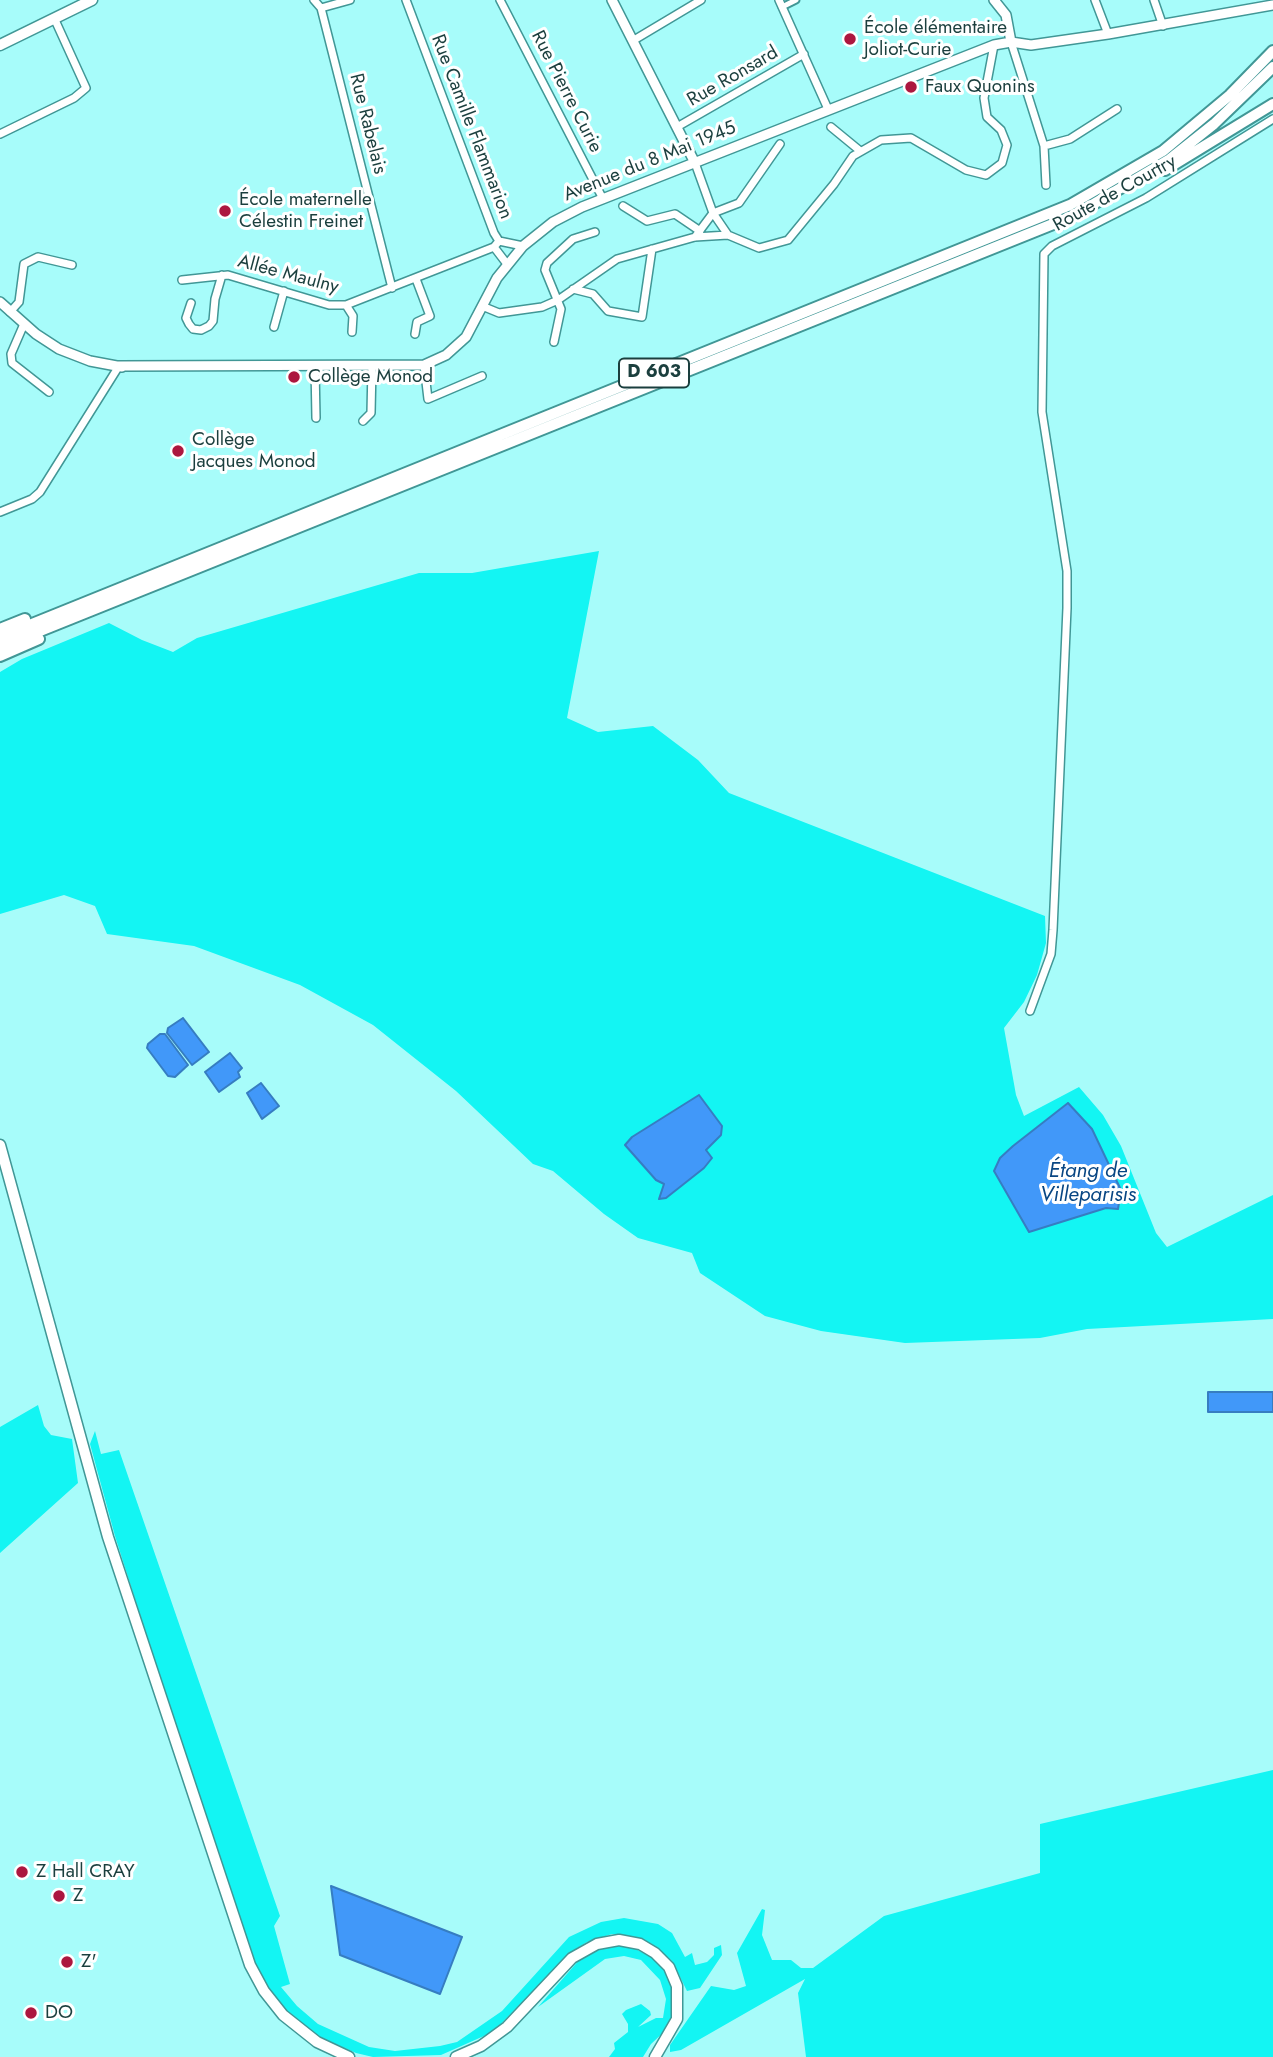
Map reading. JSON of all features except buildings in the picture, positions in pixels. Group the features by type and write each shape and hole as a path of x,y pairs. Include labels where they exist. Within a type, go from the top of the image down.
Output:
{"highway":[{"name":"D 603","path":"0,648 54,620 1070,205 1163,151 1215,109 1273,51"},
{"name":"D 603","path":"0,637 54,620 1037,231 1119,191 1193,142 1273,67"},
{"path":"1119,191 1142,184 1273,104"},
{"path":"0,629 30,617 54,620"},
{"path":"0,656 39,639 54,620"}],"main road":[{"path":"0,46 89,1"},
{"path":"0,1145 108,1538 250,1965 264,1991 292,2023 317,2042 349,2057"},
{"path":"456,2057 481,2046 507,2027 572,1958 597,1944 620,1940 640,1944 655,1953 675,1978 679,2002 677,2019 655,2057"}],"street":[{"path":"314,0 321,8 350,0"},
{"name":"Rue Camille Flammarion","path":"406,0 497,244 523,246"},
{"name":"Rue Pierre Curie","path":"500,0 603,199"},
{"path":"612,0 695,163 713,213 728,235"},
{"path":"634,40 701,0"},
{"path":"796,0 781,4 828,109"},
{"path":"994,0 1006,15 1011,42 1044,146 1046,185"},
{"path":"1095,0 1108,34"},
{"path":"1154,0 1163,26"},
{"name":"Avenue du 8 Mai 1945","path":"0,302 24,324 59,349 90,361 142,371 227,367 424,365 457,348 507,264 523,246 565,215 616,193 994,46 1011,42 1031,45 1163,26 1273,5"},
{"name":"Rue Rabelais","path":"321,8 392,288"},
{"path":"0,134 74,98 86,88 55,20"},
{"path":"482,306 499,313 530,309 555,301 617,259 697,234 728,235 759,248 788,240 859,150 881,140 911,138 966,170 986,175 1002,163 1007,145 1001,130 987,117 984,98 994,46"},
{"name":"Rue Ronsard","path":"677,127 804,54"},
{"path":"1044,146 1070,139 1117,109"},
{"name":"Route de Courtry","path":"1030,1011 1051,954 1066,636 1067,571 1041,402 1044,254 1052,246 1146,198 1273,119"},
{"path":"831,127 859,150"},
{"path":"697,234 713,213 738,203 780,145"},
{"path":"616,193 623,206 647,221 675,214 697,234"},
{"path":"554,342 561,309 555,301 545,270 547,263 573,239 595,232"},
{"path":"497,244 507,264"},
{"name":"Allée Maulny","path":"182,280 222,275 329,305 346,305 416,279 497,244"},
{"path":"573,289 593,294 608,311 642,317 652,249"},
{"path":"10,312 19,302 24,264 38,257 72,265"},
{"path":"191,303 186,318 189,324 193,329 201,330 209,326 213,321 215,299 222,275"},
{"path":"415,334 417,322 430,316 416,279"},
{"path":"274,327 284,291"},
{"path":"346,305 353,316 352,332"},
{"path":"24,324 10,354 12,363 48,392"},
{"path":"424,365 428,399 482,376"},
{"path":"0,512 32,499 40,492 119,366"},
{"path":"315,367 316,418"},
{"path":"363,421 371,413 372,367"}],"shaded area":[{"path":"599,551 567,718 598,732 653,726 698,760 729,793 1045,916 1046,943 1037,975 1024,1002 1004,1028 1016,1095 1024,1116 1079,1087 1103,1115 1121,1146 1156,1233 1167,1247 1273,1195 1273,1319 1087,1329 1040,1338 905,1343 821,1331 765,1316 700,1273 692,1253 638,1238 604,1214 553,1171 533,1164 456,1091 373,1025 300,985 194,946 107,934 95,906 64,895 0,914 0,672 22,659 109,623 173,652 197,638 419,573 472,573"},
{"path":"38,1405 44,1426 51,1435 72,1439 78,1483 0,1553 0,1427"},
{"path":"95,1431 101,1454 119,1450 280,1916 274,1926 290,1984 281,1987 297,2006 318,2024 369,2047 395,2051 457,2042 502,2011 569,1937 601,1922 624,1918 658,1924 672,1933 685,1957 692,1953 695,1965 707,1962 714,1955 714,1948 721,1945 722,1955 700,1988 687,1991 672,1961 652,1944 636,1937 612,1934 587,1942 571,1952 493,2032 441,2055 373,2057 356,2053 317,2036 289,2014 270,1991 254,1963 192,1779 115,1536 90,1444"},
{"path":"1273,1770 1273,2057 806,2057 798,1993 805,1979 681,2050 670,2052 670,2045 711,1986 734,1990 746,1986 737,1953 762,1909 765,1910 762,1935 772,1960 791,1960 801,1968 813,1968 884,1916 1040,1873 1040,1824"},
{"path":"618,1946 634,1948 654,1959 667,1974 673,1991 671,2020 643,2057 609,2057 615,2049 614,2043 628,2032 628,2024 622,2014 626,2010 641,2004 650,2011 651,2015 638,2027 656,2018 663,2018 666,1999 660,1980 641,1960 624,1956 605,1959 538,2007 580,1959 596,1950"}],"water":[{"path":"183,1018 209,1052 192,1065 167,1033 168,1028"},
{"path":"160,1034 165,1034 188,1065 175,1077 168,1076 147,1048"},
{"path":"230,1053 242,1068 238,1072 240,1077 219,1092 205,1072"},
{"path":"261,1083 279,1106 262,1119 247,1093"},
{"path":"699,1095 722,1126 721,1135 706,1150 712,1158 704,1168 666,1198 659,1199 664,1184 656,1180 625,1145 632,1137"},
{"name":"Étang de Villeparisis","path":"1068,1103 1092,1129 1121,1190 1118,1209 1106,1208 1029,1232 994,1171 1000,1158 1013,1146"},
{"path":"1208,1392 1273,1392 1273,1412 1208,1412"},
{"path":"331,1886 462,1937 440,1994 340,1955"}],"place":[{"name":"École élémentaire Joliot-Curie","path":"850,39"},
{"name":"Faux Quonins","path":"911,87"},
{"name":"École maternelle Célestin Freinet","path":"225,211"},
{"name":"Collège Monod","path":"294,377"},
{"name":"Collège Jacques Monod","path":"178,451"},
{"name":"Z Hall CRAY","path":"22,1872"},
{"name":"Z","path":"59,1896"},
{"name":"Z'","path":"67,1962"},
{"name":"DO","path":"31,2013"}]}
